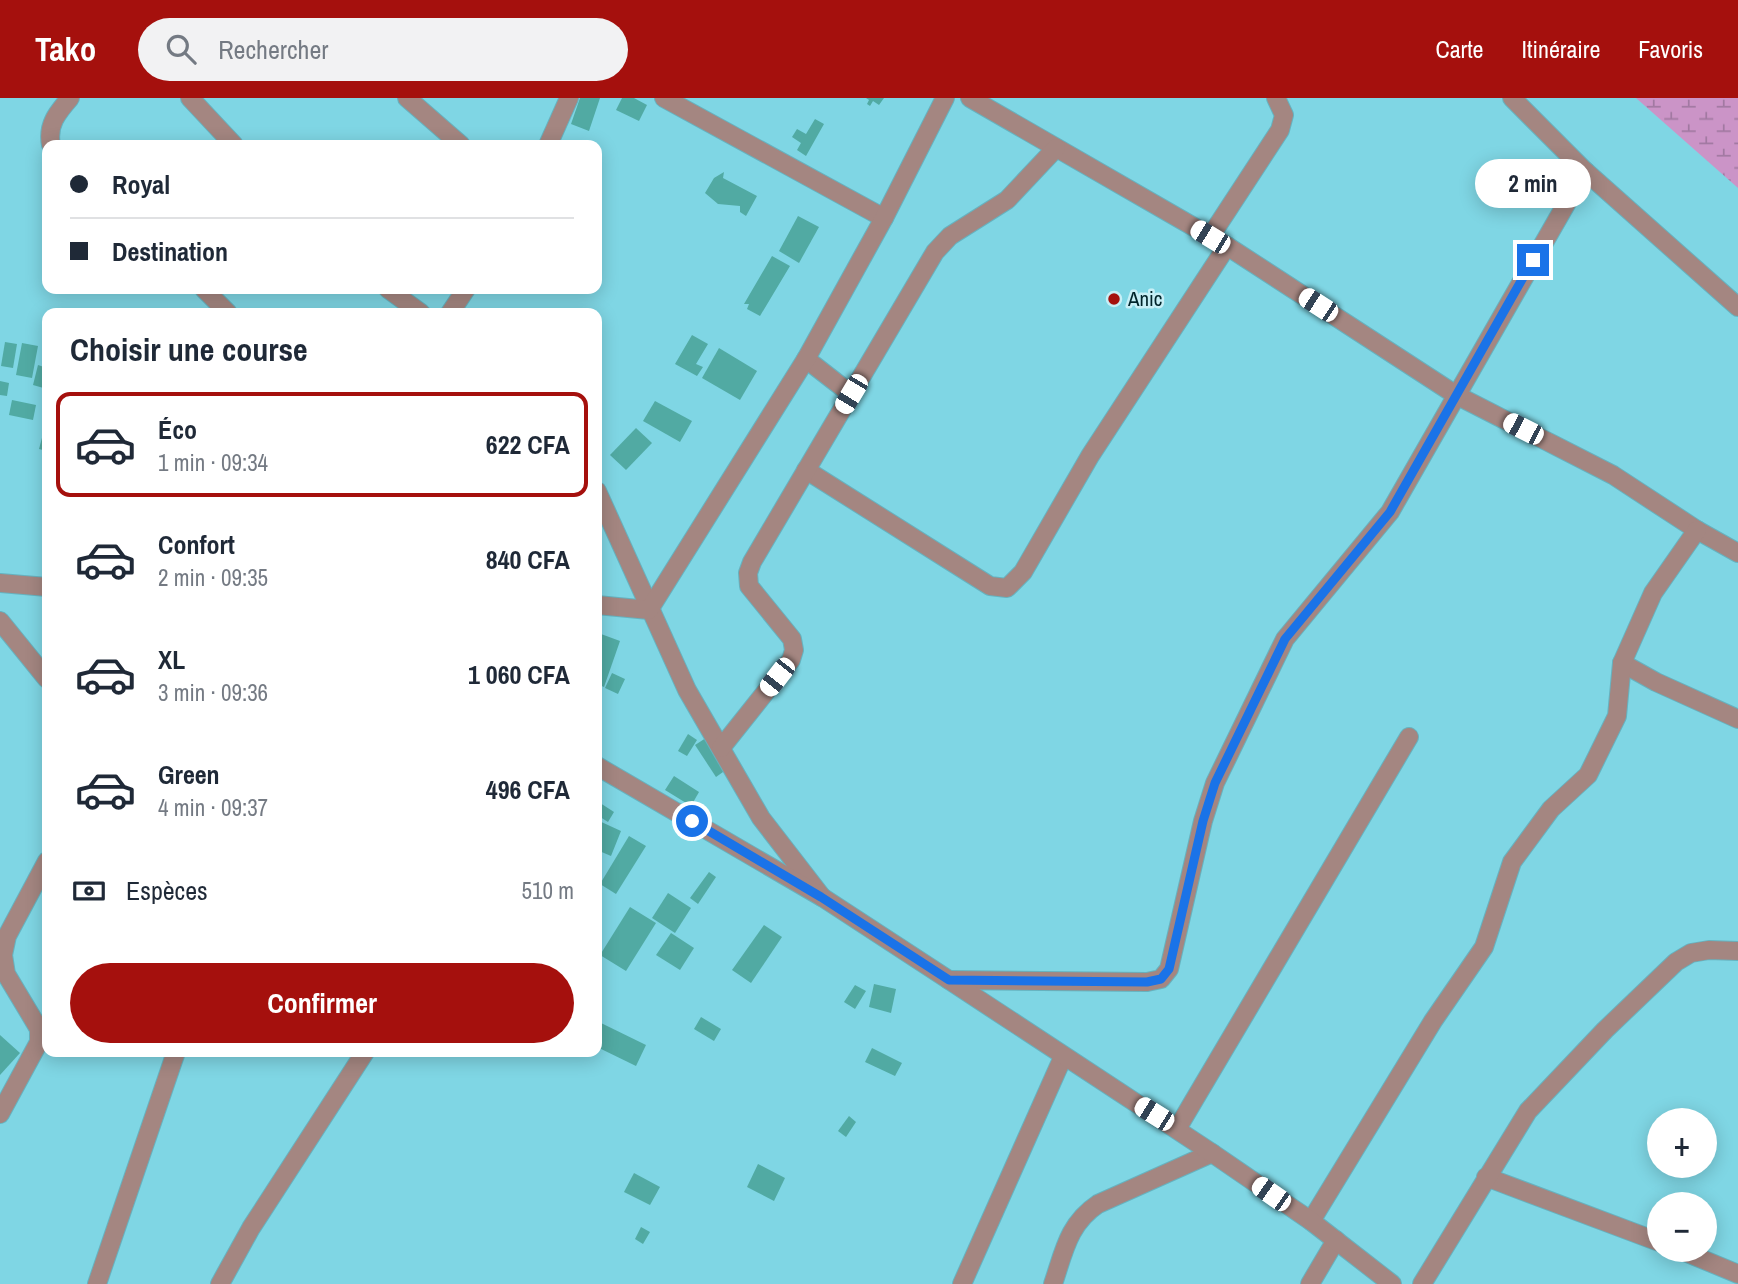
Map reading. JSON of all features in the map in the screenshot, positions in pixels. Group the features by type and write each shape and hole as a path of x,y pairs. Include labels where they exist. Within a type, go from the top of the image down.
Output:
{"street":[{"path":"50,140 54,117 70,98"},
{"path":"190,98 229,140"},
{"path":"407,98 455,140"},
{"path":"550,140 569,98"},
{"path":"664,98 884,218"},
{"path":"649,610 806,359 884,218 945,98"},
{"path":"970,98 1227,246 1456,394 1613,475 1697,530 1738,553"},
{"path":"1210,237 1280,130 1284,115 1276,98"},
{"path":"1513,98 1585,171 1738,307"},
{"path":"721,748 791,660 794,650 792,639 749,586 748,573 752,562 935,252 950,236 1007,200 1056,148"},
{"path":"949,980 1147,982 1161,979 1169,969 1203,821 1215,783 1285,639 1390,512 1585,171"},
{"path":"806,470 990,586 1007,588 1023,572 1090,456 1227,246"},
{"path":"209,294 223,308"},
{"path":"395,294 414,308"},
{"path":"806,359 851,394"},
{"path":"602,502 687,690 761,818 821,897"},
{"path":"1311,1221 1433,1021 1484,947 1512,862 1551,809 1588,775 1617,716 1622,663 1653,593 1697,530"},
{"path":"0,583 42,587"},
{"path":"602,605 649,610"},
{"path":"0,621 42,673"},
{"path":"1622,663 1656,682 1738,719"},
{"path":"1177,1129 1409,737"},
{"path":"602,769 821,897 949,980 1212,1153 1311,1221 1392,1284"},
{"path":"42,870 7,936 3,955 6,974 42,1035"},
{"path":"1422,1284 1528,1111 1605,1030 1676,962 1691,953 1709,950 1738,951"},
{"path":"0,1114 42,1039"},
{"path":"962,1284 1063,1056"},
{"path":"97,1284 174,1057"},
{"path":"220,1284 251,1228 362,1057"},
{"path":"1053,1284 1070,1233 1083,1214 1098,1204 1212,1153"},
{"path":"1486,1177 1647,1237"},
{"path":"1310,1284 1336,1240"},
{"path":"1709,1262 1738,1274"}],"green space":[{"path":"1636,98 1738,98 1738,188"}],"building":[{"path":"580,98 600,98 589,131 571,124"},
{"path":"622,98 634,98 647,105 639,121 616,110"},
{"path":"866,98 884,98 879,105 873,101 870,106"},
{"path":"815,119 824,124 806,156 797,150 801,143 792,137 797,129 806,134"},
{"path":"724,172 723,178 757,196 746,216 740,212 740,206 718,204 705,193 714,178"},
{"path":"798,216 819,227 799,263 779,251"},
{"path":"772,256 790,266 760,316 747,309 749,304 744,304"},
{"path":"692,335 708,344 696,364 703,367 697,376 675,364"},
{"path":"5,342 17,344 13,368 1,366"},
{"path":"22,343 38,346 32,378 16,375"},
{"path":"719,348 757,371 740,400 702,378"},
{"path":"38,365 42,366 42,388 33,385"},
{"path":"0,381 9,383 7,396 0,395"},
{"path":"12,400 36,405 33,420 9,415"},
{"path":"655,401 692,421 680,442 643,421"},
{"path":"636,428 652,443 626,470 610,455"},
{"path":"602,634 620,641 604,687 602,686"},
{"path":"612,673 625,679 618,694 605,688"},
{"path":"688,734 697,740 687,756 678,751"},
{"path":"709,736 730,767 716,777 695,745"},
{"path":"674,776 699,792 691,806 665,790"},
{"path":"602,804 614,812 608,822 602,818"},
{"path":"602,822 621,831 611,856 602,852"},
{"path":"629,836 646,846 616,894 602,885 602,881"},
{"path":"709,872 716,877 698,904 690,898"},
{"path":"668,893 691,908 675,933 652,918"},
{"path":"630,907 656,923 626,971 602,956 602,952"},
{"path":"764,925 782,937 751,983 732,970"},
{"path":"671,933 694,948 680,970 656,955"},
{"path":"874,984 896,989 891,1013 869,1007"},
{"path":"855,985 866,991 855,1009 844,1002"},
{"path":"701,1017 721,1029 714,1041 694,1029"},
{"path":"602,1023 646,1045 636,1066 602,1049"},
{"path":"0,1035 20,1053 0,1075"},
{"path":"872,1048 902,1063 895,1076 865,1062"},
{"path":"849,1116 856,1122 846,1137 838,1131"},
{"path":"758,1164 785,1178 774,1201 747,1187"},
{"path":"634,1173 660,1187 650,1205 624,1192"},
{"path":"641,1227 650,1232 643,1244 635,1239"}],"place":[{"name":"Anic","path":"1114,299"}],"route":[{"path":"692,821 821,897 949,980 1147,982 1161,979 1169,969 1203,821 1215,783 1285,639 1390,512 1533,260"}]}
